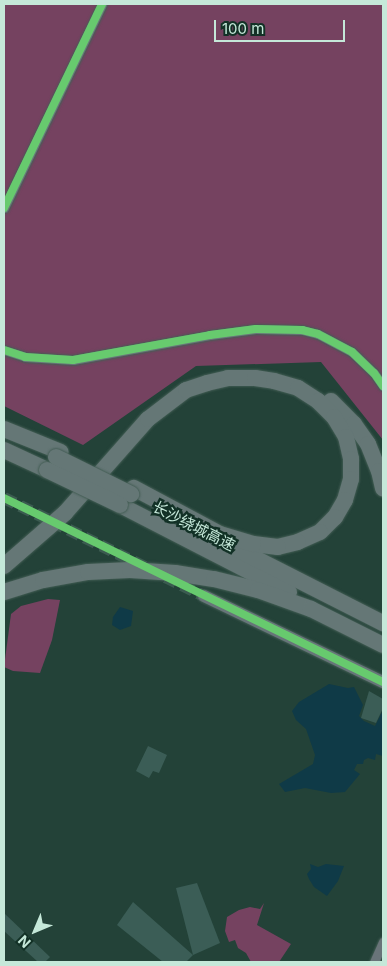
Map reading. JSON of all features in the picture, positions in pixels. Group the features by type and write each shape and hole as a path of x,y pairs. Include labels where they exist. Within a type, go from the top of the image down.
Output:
{"highway":[{"path":"4,557 68,498 142,415 162,398 183,384 203,376 231,370 263,371 290,377 314,389 338,406 368,444 379,471 383,489"},
{"path":"4,430 55,460 128,496 220,534 253,544 278,547 298,542 320,532 334,517 344,500 351,479 351,459 346,437 334,417 318,401 298,388 274,381 255,378 228,378 207,383 186,390 148,419 65,513 4,566"},
{"name":"长沙绕城高速","path":"4,450 55,460 383,623"},
{"name":"长沙绕城高速","path":"128,496 265,580 383,638"},
{"path":"4,592 43,580 88,572 130,570 175,573 214,579 258,590 311,609 383,645"}],"street":[{"path":"4,208 102,4"},
{"path":"4,350 25,357 73,360 210,335 256,329 302,330 318,334 352,352 374,373 383,386"},
{"path":"204,596 383,682"},
{"path":"374,962 383,942"}],"shaded area":[{"path":"4,4 383,4 383,440 321,362 196,366 83,445 4,406"},
{"path":"48,599 60,600 52,640 40,673 13,671 4,667 11,614 21,606"},
{"path":"264,903 257,925 291,944 279,962 251,962 246,953 238,948 235,940 229,942 225,931 227,917 239,910 250,907 260,909"}],"water":[{"path":"120,607 133,611 131,626 120,630 112,625 113,617"},
{"path":"329,684 348,688 354,687 363,705 359,716 364,721 375,726 383,710 383,756 376,754 375,760 368,758 364,760 363,764 357,764 354,770 360,774 345,792 331,793 305,788 285,792 279,784 313,764 315,755 306,729 296,720 292,711 299,702"},
{"path":"310,864 318,867 326,864 344,866 338,881 327,896 314,887 309,879 307,874 311,869"}],"building":[{"path":"369,691 383,699 383,708 376,723 361,718"},
{"path":"148,746 167,755 159,773 153,771 149,778 136,771"},
{"path":"197,883 220,943 193,955 176,888"},
{"path":"133,902 193,955 186,962 163,962 117,925"},
{"path":"4,913 50,957 45,962 38,962 4,931"}],"tunnel":[{"path":"4,498 204,596"}],"cycle path":[{"path":"4,208 102,4"},
{"path":"4,350 25,357 73,360 210,335 256,329 302,330 318,334 352,352 374,373 383,386"},
{"path":"4,498 383,682"}]}
